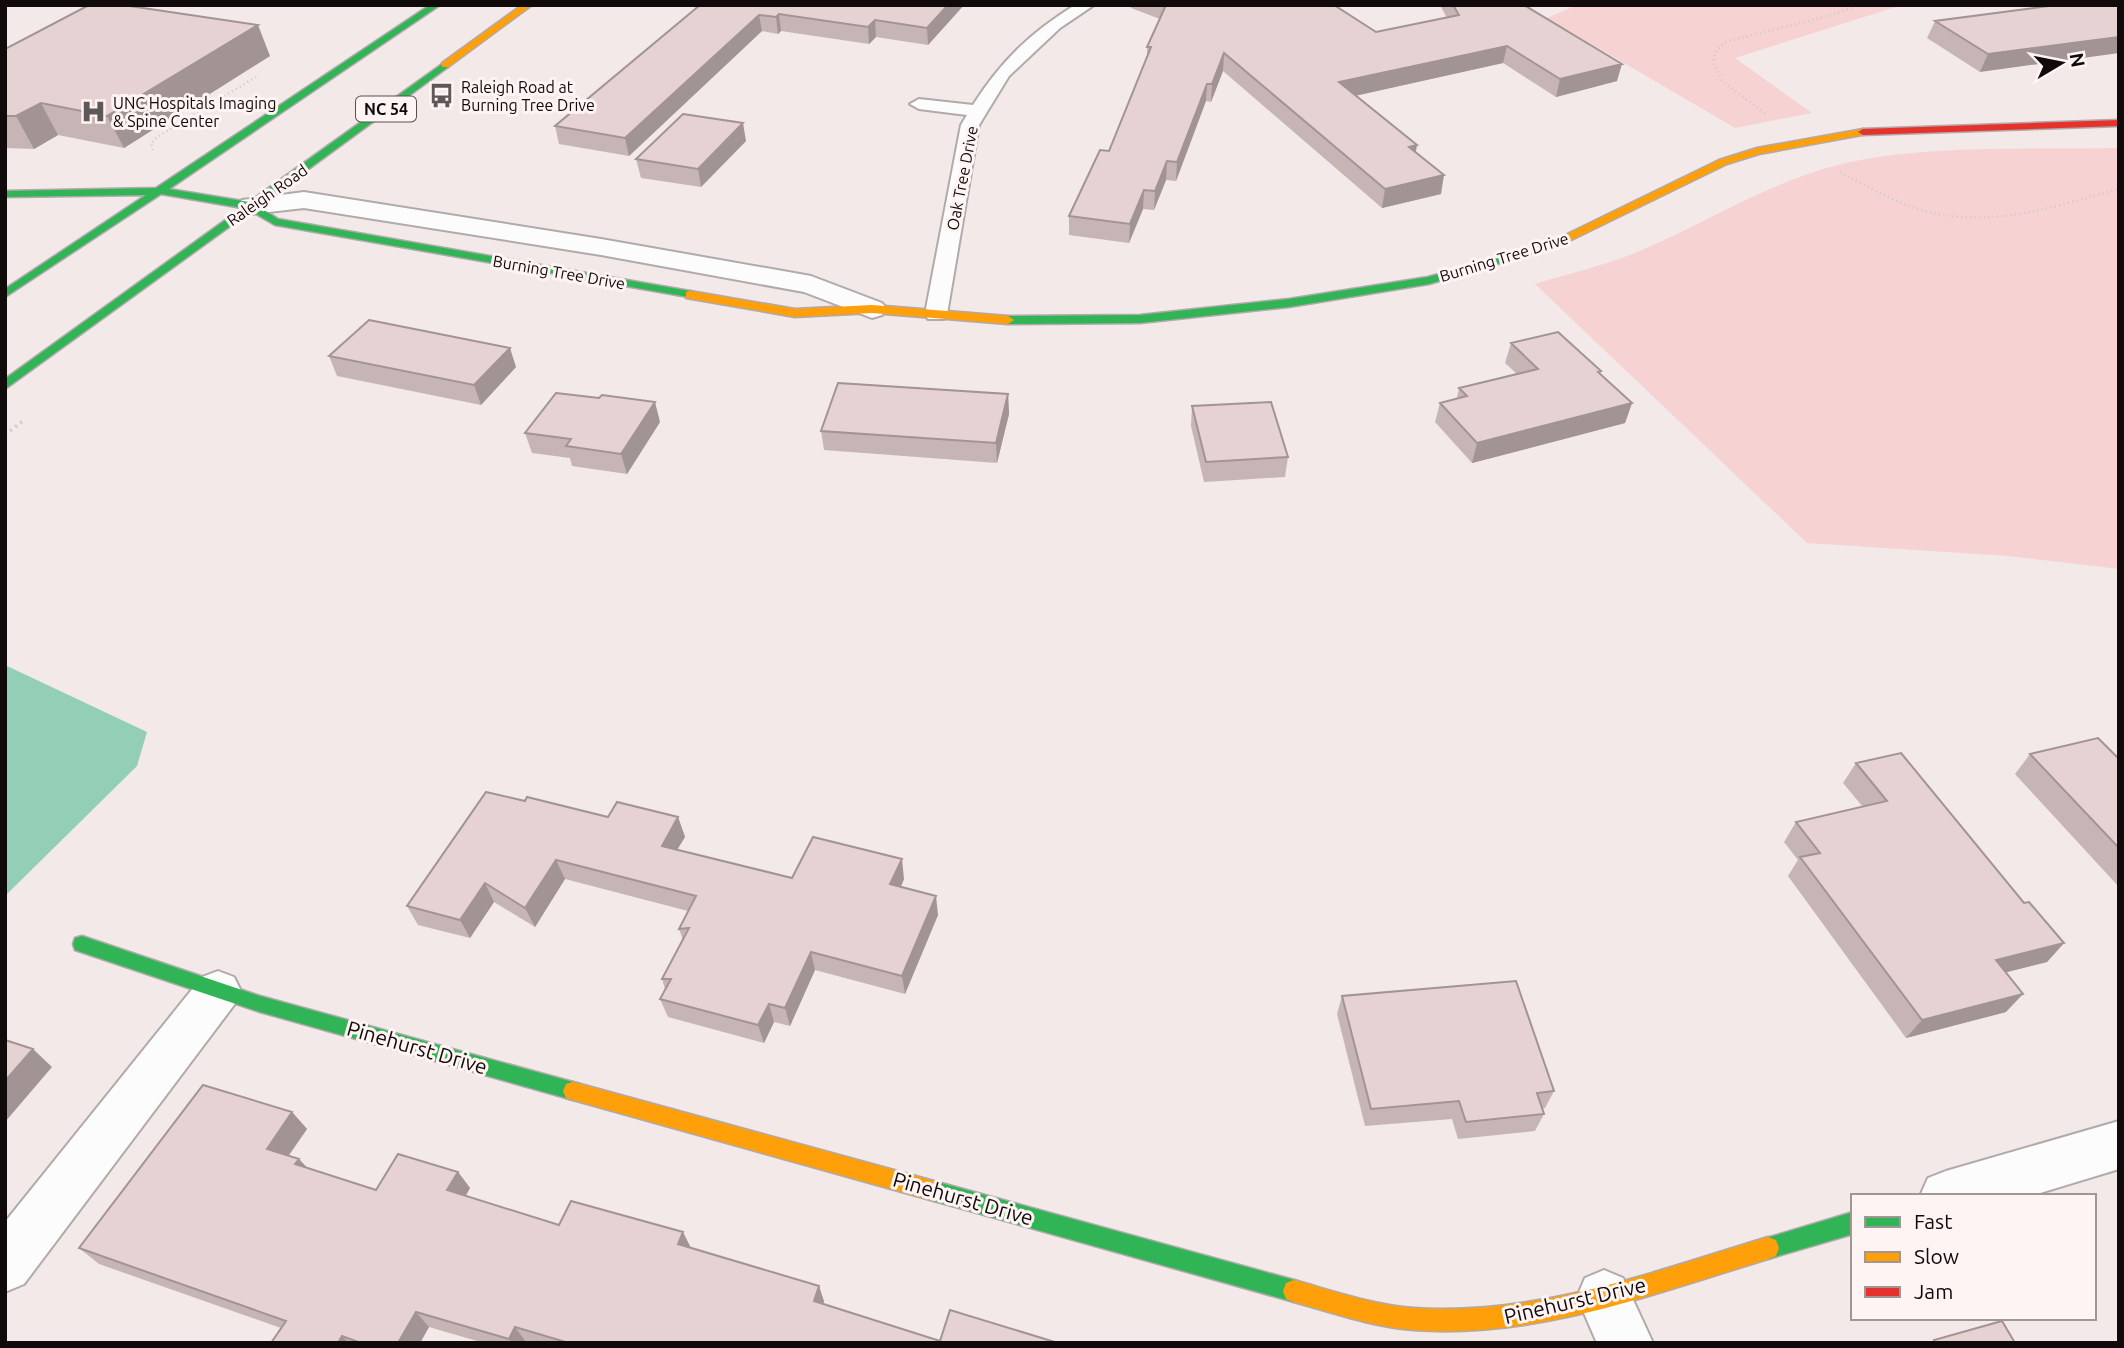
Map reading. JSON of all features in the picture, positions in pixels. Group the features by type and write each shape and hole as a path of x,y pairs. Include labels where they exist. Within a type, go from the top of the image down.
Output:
{"street":[{"path":"5,294 436,5"},
{"name":"Raleigh Road","path":"5,385 528,5"},
{"name":"Burning Tree Drive","path":"5,194 161,191 251,206 304,200 601,247 811,285 872,309 993,320 1140,319 1289,303 1429,280 1557,243 1723,162 1768,149 1852,134 1901,129 2119,123"},
{"name":"Pinehurst Drive","path":"82,944 218,991 1360,1310 1414,1319 1615,1320 1851,1224"},
{"path":"5,1265 218,991"},
{"path":"1953,1194 2119,1145"}],"lane":[{"name":"Oak Tree Drive","path":"936,314 970,125 1002,73 1054,24 1086,5"},
{"path":"919,104 979,111"}],"path":[{"path":"1767,114 1731,91 1720,79 1713,68 1712,57 1716,49 1726,42 1860,5"},
{"path":"1836,170 1878,195 1912,209 1966,219 2006,219 2119,189"}],"shaded area":[{"path":"1577,5 1902,5 1735,58 1812,113 1735,128 1547,18"},
{"path":"2119,148 2119,569 2008,556 1807,543 1535,284 1629,255 1765,191 1842,164 1908,153"},
{"path":"5,665 147,732 137,766 5,896"}],"building":[{"path":"89,5 123,5 258,25 107,116 41,103 16,116 5,116 5,49"},
{"path":"700,5 948,5 927,28 875,20 868,27 779,14 776,17 759,15 625,138 555,126"},
{"path":"1166,5 1334,5 1376,32 1459,15 1453,5 1524,5 1622,64 1560,79 1507,46 1339,82 1417,145 1409,147 1444,175 1385,189 1224,53 1212,84 1207,84 1177,162 1167,161 1155,191 1144,190 1130,224 1069,216 1100,150 1109,151 1151,47 1147,47"},
{"path":"2056,5 2119,6 2119,37 1988,54 1935,21"},
{"path":"683,114 743,123 698,169 636,159"},
{"path":"369,320 510,348 474,385 329,356"},
{"path":"1558,332 1632,403 1477,443 1440,403 1467,396 1459,388 1538,369 1511,343"},
{"path":"838,383 1008,394 996,443 821,431"},
{"path":"556,393 599,398 602,395 655,402 621,454 566,446 571,439 525,433"},
{"path":"1271,402 1288,457 1206,462 1192,406"},
{"path":"2098,738 2119,759 2119,848 2030,754"},
{"path":"1901,753 2024,903 2029,902 2064,943 1996,960 2023,994 1922,1020 1800,857 1820,853 1796,822 1887,801 1856,763"},
{"path":"486,792 525,801 527,797 608,817 617,802 678,817 662,846 792,878 813,837 902,859 890,884 936,896 902,976 811,952 785,1008 769,1004 758,1025 660,999 671,979 662,979 689,928 679,929 696,896 556,860 525,908 485,883 460,920 407,906"},
{"path":"1516,981 1554,1091 1537,1093 1544,1114 1466,1122 1459,1101 1371,1109 1342,996"},
{"path":"5,1040 33,1049 5,1081"},
{"path":"203,1085 292,1112 267,1149 299,1159 295,1164 376,1190 398,1154 458,1172 447,1190 559,1225 571,1201 683,1232 678,1244 819,1286 814,1301 940,1341 950,1310 1058,1343 569,1343 515,1327 509,1339 416,1312 398,1343 361,1343 342,1336 338,1343 271,1343 286,1321 79,1248"},
{"path":"2002,1321 2015,1343 1936,1343 1934,1340"}],"traffic: fast":[{"path":"5,294 436,5"},
{"path":"5,385 445,65"},
{"path":"5,194 161,191 251,206 275,222 690,295"},
{"path":"1008,320 1140,319 1289,303 1429,280 1513,256"},
{"path":"82,944 260,1004 573,1091"},
{"path":"934,1191 1294,1291"},
{"path":"1768,1248 1851,1224"}],"traffic: slow":[{"path":"445,65 528,5"},
{"path":"1513,256 1557,243 1723,162 1757,151 1863,132"},
{"path":"690,295 795,313 872,309 1008,320"},
{"path":"573,1091 934,1191"},
{"path":"1294,1291 1353,1308 1414,1319 1504,1317 1594,1300 1768,1248"}],"traffic: jam":[{"path":"1863,132 2119,123"}],"place":[{"name":"Raleigh Road at Burning Tree Drive","path":"441,96"},
{"name":"UNC Hospitals Imaging & Spine Center","path":"93,112"}]}
